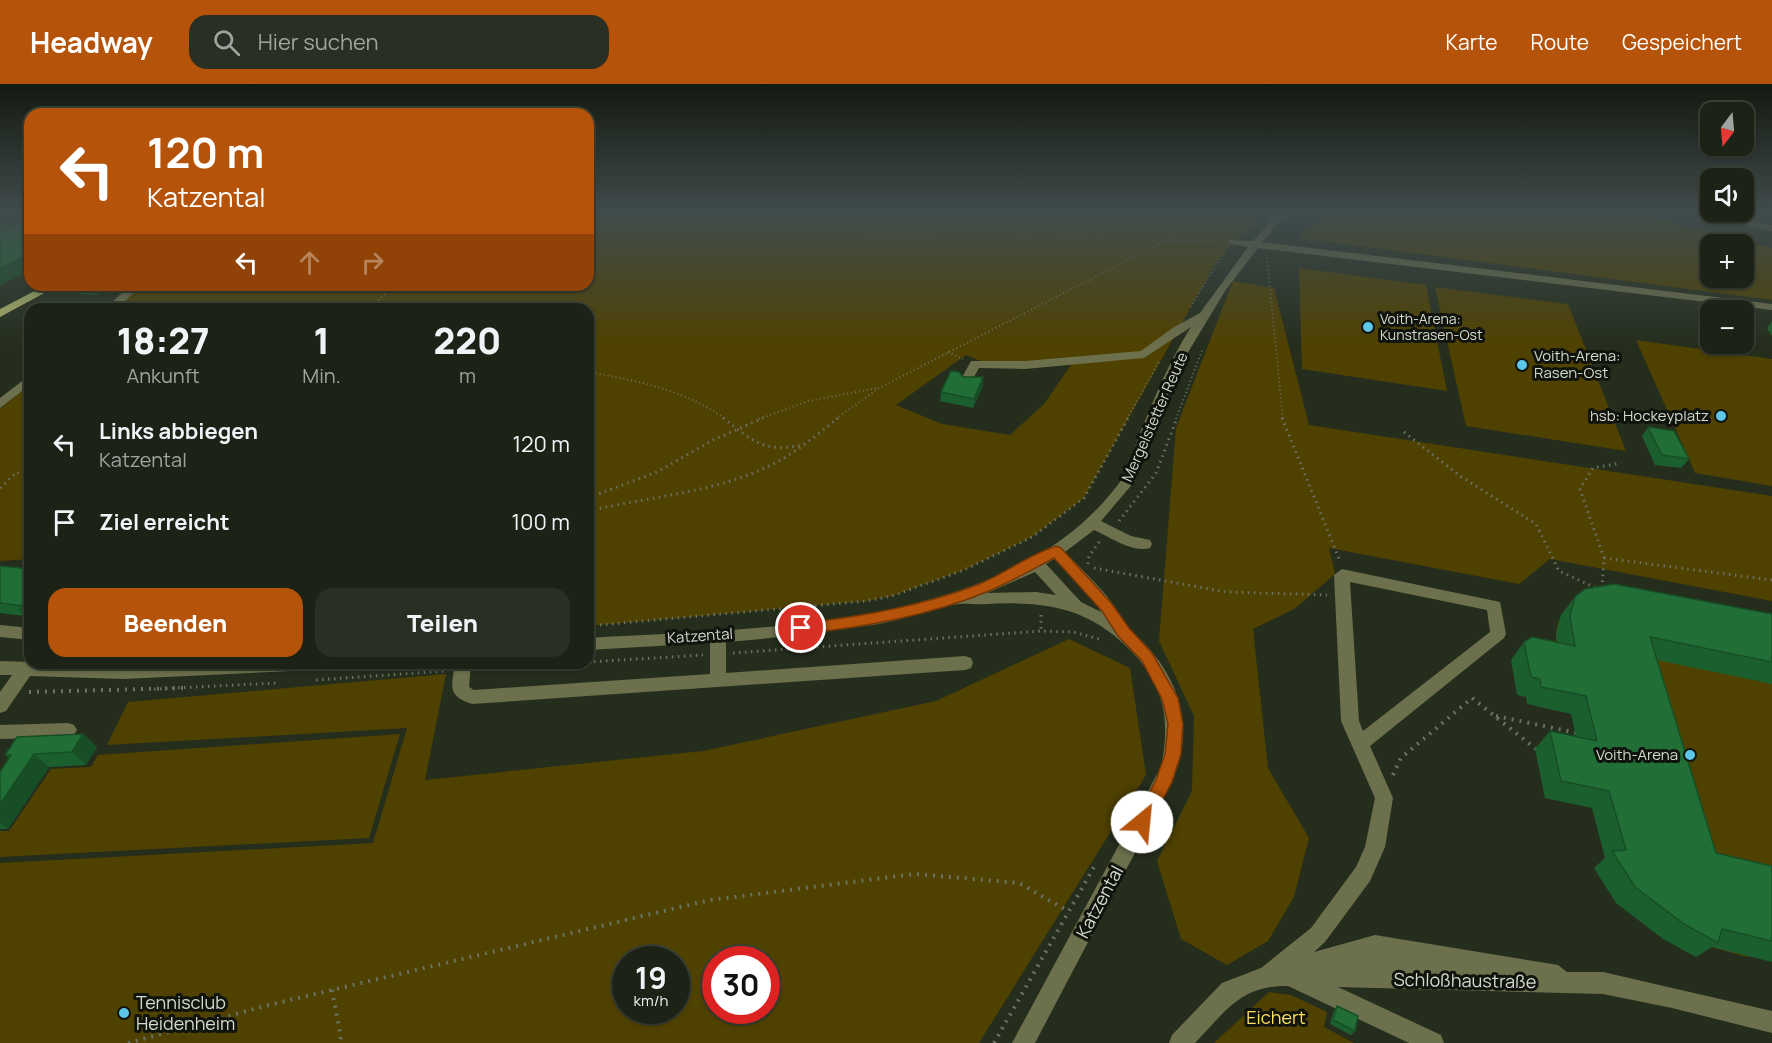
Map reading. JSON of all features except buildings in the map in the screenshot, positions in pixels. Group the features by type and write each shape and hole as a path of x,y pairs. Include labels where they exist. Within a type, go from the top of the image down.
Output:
{"main road":[{"path":"0,314 43,291"}],"street":[{"name":"Mergelstetter Reute","path":"1056,551 1093,523 1129,479 1171,375 1206,314 1243,258"},
{"path":"1350,258 1772,307"},
{"path":"117,303 130,291"},
{"path":"966,381 975,364 1026,365 1144,354 1178,329 1206,314"},
{"path":"0,404 24,384"},
{"path":"1093,523 1110,532 1145,544"},
{"name":"Katzental","path":"594,644 858,622 953,598 1036,563 1056,551 1107,608 1115,637"},
{"name":"Katzental","path":"1023,1043 1153,802 1173,754 1176,724 1170,698 1147,657 1115,637 1077,607 1036,563"},
{"path":"1277,975 1318,935 1363,874 1375,847 1384,798 1350,721 1342,575 1494,606 1498,634 1360,743"},
{"name":"Katzental","path":"953,598 1033,597 1077,607"},
{"path":"0,631 24,633"},
{"path":"718,635 718,678"},
{"path":"462,669 460,690 472,697 718,678 965,663"},
{"path":"0,668 156,671 196,669"},
{"path":"0,706 25,670"},
{"path":"0,732 68,730"},
{"path":"1277,975 1307,964 1379,967 1471,960 1598,983"},
{"path":"1277,975 1433,1043"},
{"name":"Schloßhaustraße","path":"1179,1043 1230,991 1277,975 1598,983 1672,997 1772,1022"}],"path":[{"path":"594,509 694,493 726,484 774,464 807,444 851,405 879,388 1132,258"},
{"path":"1178,329 1220,258"},
{"path":"1267,258 1281,414 1300,467 1338,552 1342,575"},
{"path":"376,303 388,291"},
{"path":"1088,568 1089,556 1094,548 1132,508 1156,473 1193,371 1207,340"},
{"path":"594,625 866,601 892,596 964,570 1032,537 1084,498 1162,357"},
{"path":"594,373 663,388 721,416 751,442 769,449 783,450 807,444"},
{"path":"594,496 657,472 737,429 808,401 879,388"},
{"path":"1404,432 1460,476 1536,524 1559,570 1602,591 1604,558 1580,489 1593,468 1621,463"},
{"path":"0,488 17,472 24,477"},
{"path":"1604,558 1772,580"},
{"path":"1095,568 1224,592 1252,595 1302,590 1343,598"},
{"path":"594,662 1041,631 1115,637"},
{"path":"1394,781 1393,771 1401,758 1472,698 1536,749"},
{"path":"1495,715 1577,733"},
{"path":"994,1043 1097,863"},
{"path":"128,1043 332,990 710,900 915,874 1019,883 1068,911"},
{"path":"332,990 341,1037 339,1043"}],"green space":[{"path":"594,258 1220,258 1084,498 1032,537 964,570 892,596 866,601 594,625 594,303 123,303 136,291 594,291","holes":["966,355 990,365 1071,365 1044,404 1010,435 942,424 896,405"]},
{"path":"1449,258 1700,258 1700,288 1754,288 1754,258 1772,258 1772,300"},
{"name":"Voith-Arena: Kunstrasen-Ost","path":"1299,268 1426,285 1447,391 1302,369"},
{"path":"1233,281 1274,288 1309,425 1772,496 1772,601 1550,559 1519,584 1329,548 1335,574 1294,609 1253,629 1268,768 1309,838 1294,897 1268,941 1227,965 1181,939 1157,861 1192,791 1194,716 1159,641 1176,428"},
{"name":"Voith-Arena: Rasen-Ost","path":"1435,287 1568,304 1626,451 1466,426"},
{"name":"hsb: Hockeyplatz","path":"1636,340 1700,349 1700,354 1736,354 1772,359 1772,486 1695,473"},
{"path":"24,389 24,559 0,561 0,409"},
{"name":"Voith-Arena","path":"1568,610 1772,635 1772,961 1747,955 1747,957 1700,944 1607,866 1556,641 1561,616"},
{"path":"1069,639 1130,668 1146,775 979,1043 0,1043 0,863 373,843 407,728 107,745 128,702 446,674 425,780 703,751 936,701"},
{"path":"400,734 369,838 0,857 0,831 9,831 51,769 91,767 98,755"},
{"name":"Eichert","path":"1269,992 1291,995 1327,1012 1324,1027 1354,1043 1214,1043"}],"place":[{"name":"Voith-Arena: Kunstrasen-Ost","path":"1368,327"},
{"name":"Voith-Arena: Rasen-Ost","path":"1522,365"},
{"name":"hsb: Hockeyplatz","path":"1721,416"},
{"name":"Voith-Arena","path":"1690,755"},
{"name":"Tennisclub Heidenheim","path":"124,1013"}],"route":[{"path":"801,628 877,619 923,608 984,588 1016,574 1056,551 1107,608 1123,632 1147,657 1170,698 1176,724 1176,738 1170,768 1142,822"}]}
